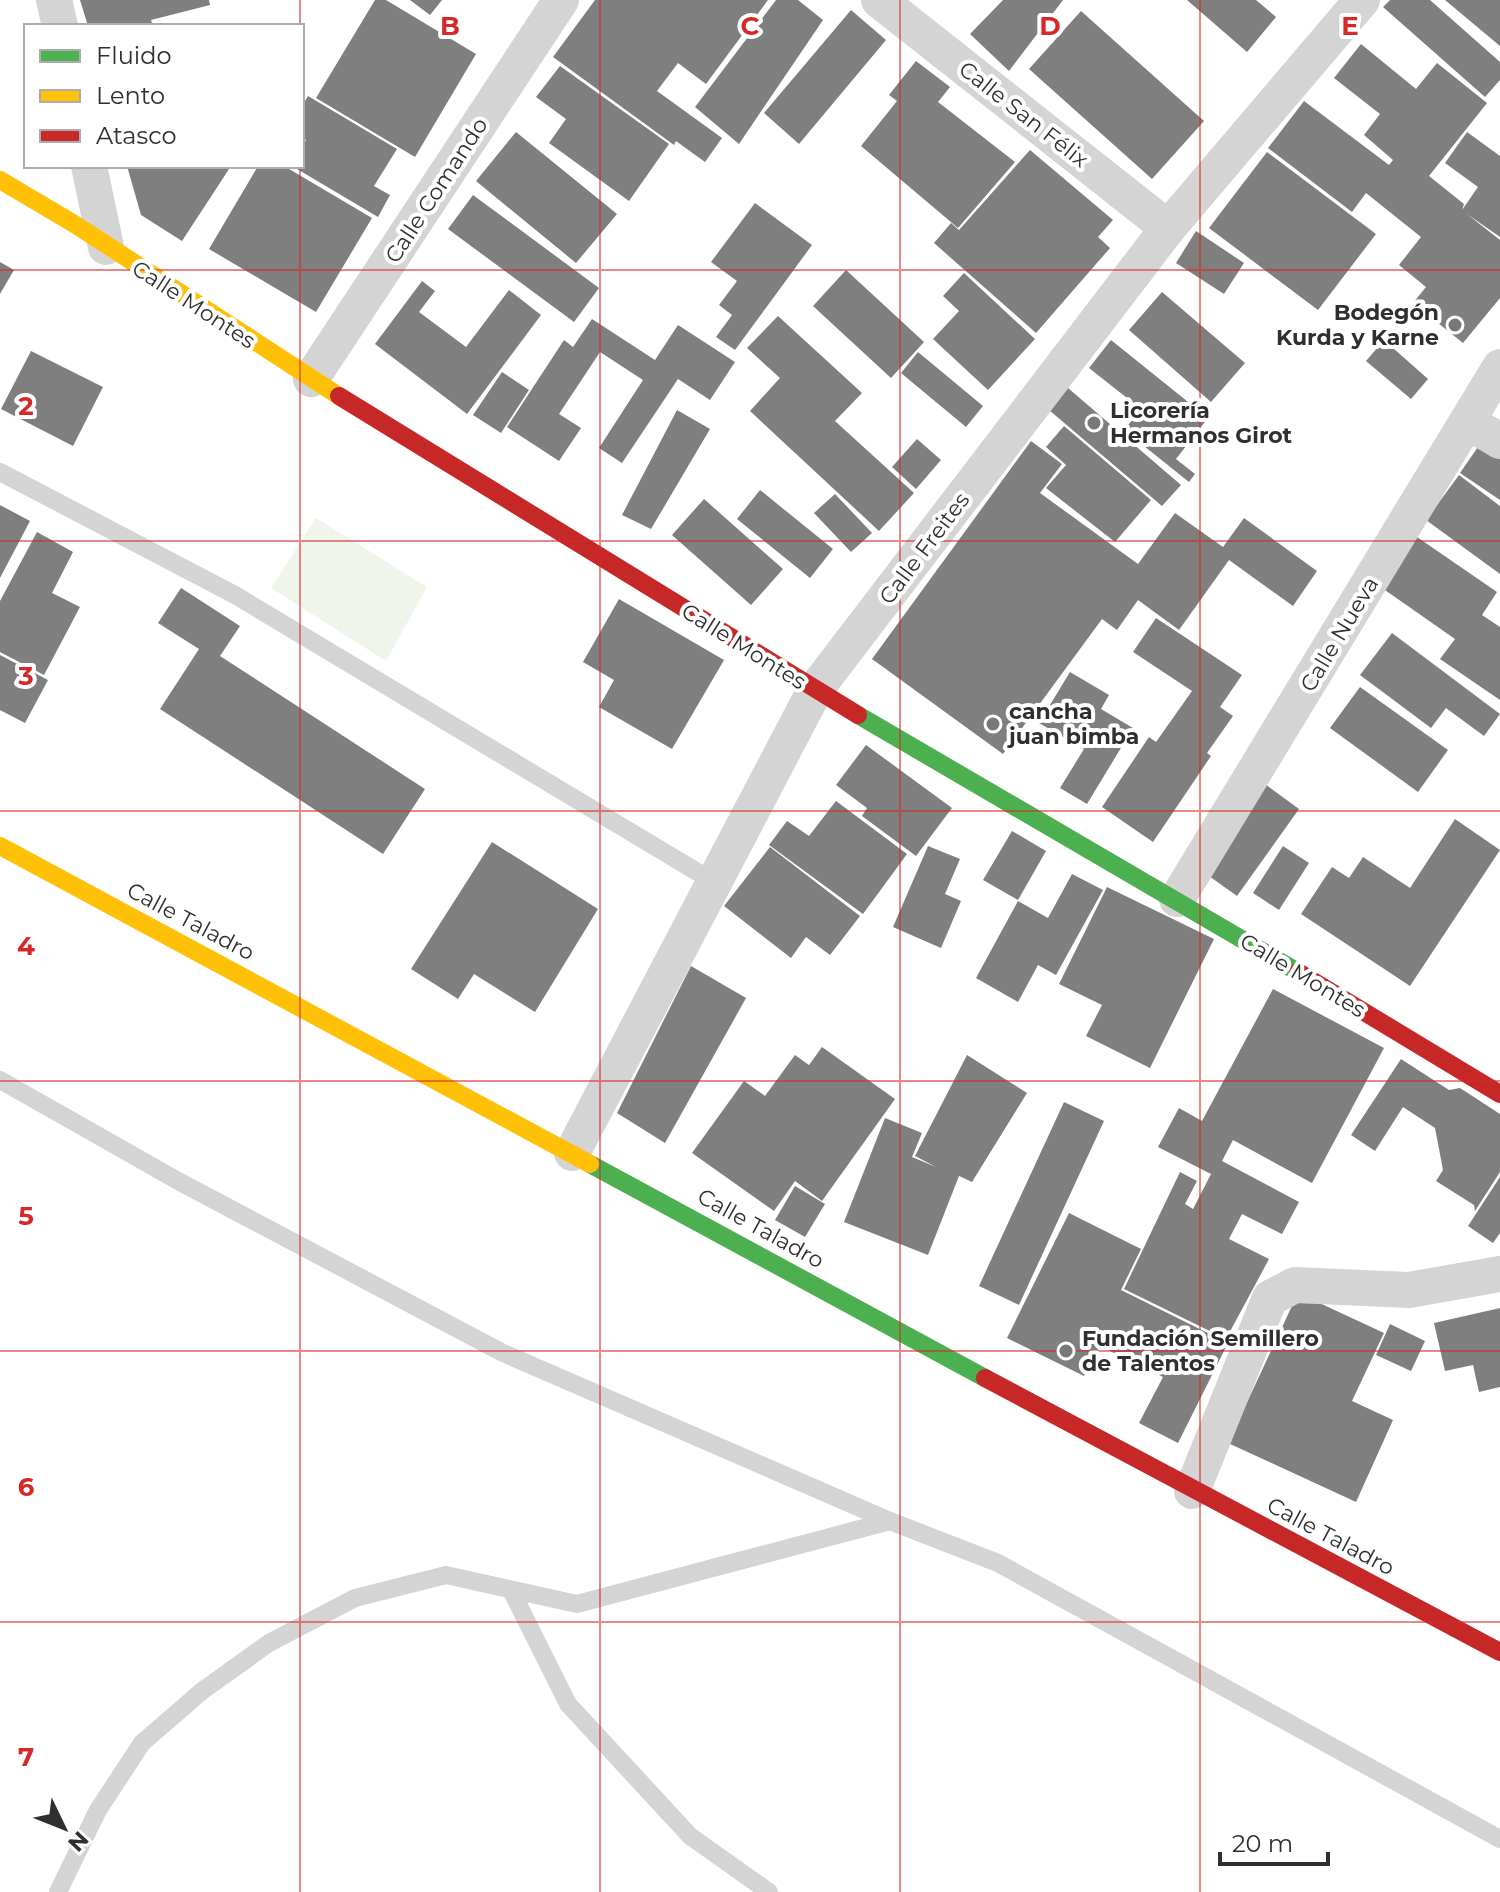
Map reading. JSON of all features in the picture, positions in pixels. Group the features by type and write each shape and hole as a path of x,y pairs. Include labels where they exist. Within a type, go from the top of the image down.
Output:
{"street":[{"path":"54,0 60,24"},
{"name":"Calle Comando","path":"311,379 561,0"},
{"name":"Calle San Félix","path":"879,0 1168,228"},
{"name":"Calle Freites","path":"572,1153 815,690 1168,228 1362,0"},
{"path":"89,168 106,247"},
{"name":"Calle Montes","path":"0,180 76,225 311,379 815,690 1177,899 1500,1094"},
{"name":"Calle Nueva","path":"1177,899 1500,367"},
{"path":"1468,422 1500,441"},
{"name":"Calle Taladro","path":"0,846 1192,1491 1500,1652"},
{"path":"1192,1491 1270,1298 1295,1285 1409,1290 1500,1274"}],"lane":[{"path":"0,472 235,595 714,882"},
{"path":"0,1080 180,1182 503,1353 890,1521 998,1563 1500,1839"},
{"path":"58,1892 98,1810 142,1743 202,1691 269,1643 355,1598 446,1575 577,1604 890,1521"},
{"path":"512,1592 568,1704 690,1836 769,1892"}],"shaded area":[{"path":"316,518 427,587 386,661 271,588"}],"building":[{"path":"80,0 209,0 210,5 151,20 152,24 87,24"},
{"path":"375,0 386,0 476,54 415,157 316,98"},
{"path":"410,0 442,0 430,15"},
{"path":"595,0 768,0 706,84 678,63 657,91 722,138 705,162 676,141 674,145 553,57"},
{"path":"776,0 798,0 823,20 739,144 695,107"},
{"path":"1003,0 1063,0 1009,71 970,34"},
{"path":"1187,0 1256,0 1276,17 1247,52"},
{"path":"1390,0 1430,0 1500,62 1500,80 1485,97 1383,7"},
{"path":"1445,0 1500,0 1500,46"},
{"path":"851,10 886,40 799,144 764,113"},
{"path":"1081,11 1204,121 1152,179 1029,69"},
{"path":"1361,44 1416,89 1437,63 1487,103 1429,176 1464,204 1462,210 1478,187 1445,163 1467,132 1500,156 1500,237 1467,214 1500,240 1500,298 1463,343 1413,303 1426,287 1399,265 1421,237 1366,193 1352,212 1268,148 1304,101 1389,165 1393,160 1364,135 1380,114 1334,78"},
{"path":"916,61 950,87 938,102 1015,162 958,228 861,146 897,101 889,95"},
{"path":"560,66 669,144 629,201 549,143 566,119 536,97"},
{"path":"308,96 397,149 374,186 390,195 378,217 295,168 304,168 304,103"},
{"path":"516,132 617,214 576,263 476,181"},
{"path":"1030,150 1113,220 1098,237 1110,248 1036,333 934,243 951,223 959,230"},
{"path":"1267,152 1376,234 1318,310 1209,228"},
{"path":"128,168 230,168 182,241 141,215"},
{"path":"257,168 287,168 372,218 316,312 209,249"},
{"path":"473,195 599,288 574,322 448,229"},
{"path":"755,203 812,245 735,350 716,337 732,315 719,305 737,281 711,262"},
{"path":"1196,231 1244,263 1224,294 1176,263"},
{"path":"0,262 14,270 0,294"},
{"path":"846,270 924,342 891,378 813,306"},
{"path":"964,273 1035,339 988,390 933,339 959,311 943,296"},
{"path":"422,281 435,291 419,312 466,347 509,290 541,315 467,414 375,344"},
{"path":"1162,292 1245,363 1211,402 1129,330"},
{"path":"778,316 862,393 835,421 914,493 879,531 750,411 780,378 747,348"},
{"path":"592,319 655,360 678,325 735,362 710,400 678,379 622,463 599,448 643,380 600,352 559,414 581,428 559,461 507,427 564,340 573,347"},
{"path":"1111,340 1208,418 1176,459 1195,474 1189,482 1124,430 1141,409 1089,368"},
{"path":"1384,340 1428,379 1411,399 1366,361"},
{"path":"31,351 103,387 73,446 1,409"},
{"path":"918,352 983,406 966,427 901,373"},
{"path":"502,372 529,390 501,433 473,415"},
{"path":"1068,388 1181,485 1162,506 1049,410"},
{"path":"677,410 710,429 651,529 622,515"},
{"path":"1064,426 1151,500 1115,542 1046,488 1066,465 1046,447"},
{"path":"917,439 941,460 916,489 892,467"},
{"path":"1031,441 1062,464 1040,493 1138,564 1175,513 1223,547 1244,518 1317,571 1293,606 1229,560 1179,630 1138,600 1117,630 1102,619 1003,754 872,659"},
{"path":"1480,444 1500,458 1500,500 1460,473"},
{"path":"1459,475 1500,506 1500,574 1426,520"},
{"path":"760,490 833,549 810,578 737,519"},
{"path":"835,494 872,533 851,552 814,513"},
{"path":"704,499 783,569 751,605 672,535"},
{"path":"0,505 30,521 0,578"},
{"path":"37,532 73,552 52,593 80,607 44,675 0,652 0,601"},
{"path":"1417,537 1497,592 1482,615 1500,627 1500,700 1440,659 1455,639 1382,588"},
{"path":"181,588 240,626 220,656 425,789 383,854 160,709 199,649 158,623"},
{"path":"619,599 724,660 672,749 599,707 614,680 583,662"},
{"path":"1156,618 1242,675 1220,707 1233,716 1207,753 1211,756 1153,842 1102,807 1149,737 1156,742 1192,691 1133,652"},
{"path":"1392,633 1500,714 1484,736 1446,708 1431,728 1360,675"},
{"path":"0,655 48,680 25,723 0,710"},
{"path":"1070,672 1109,695 1101,709 1133,728 1087,804 1060,788 1084,749 1039,723"},
{"path":"1360,687 1448,750 1418,792 1330,728"},
{"path":"866,745 952,808 916,856 862,816 867,808 836,785"},
{"path":"1265,784 1299,809 1237,896 1202,871"},
{"path":"836,801 907,854 863,914 769,845 787,821 809,836"},
{"path":"1455,819 1500,850 1410,986 1301,914 1332,867 1349,878 1363,857 1410,888"},
{"path":"1012,831 1046,851 1018,900 983,880"},
{"path":"492,842 598,909 535,1012 474,974 458,999 411,969"},
{"path":"928,846 960,859 945,894 961,901 941,948 893,927"},
{"path":"1283,846 1309,863 1279,910 1253,893"},
{"path":"770,847 860,916 830,955 806,937 791,958 724,906"},
{"path":"1072,874 1103,890 1056,975 1038,965 1018,1002 976,978 1018,901 1048,918"},
{"path":"1107,887 1214,939 1150,1068 1086,1036 1102,1005 1059,984"},
{"path":"691,966 746,998 665,1143 617,1113"},
{"path":"1273,989 1384,1048 1312,1183 1233,1140 1222,1161 1299,1202 1282,1234 1242,1214 1229,1239 1269,1259 1226,1339 1124,1289 1180,1172 1197,1181 1185,1204 1193,1209 1211,1174 1158,1147 1179,1108 1202,1121"},
{"path":"822,1047 895,1099 822,1201 795,1181 774,1211 692,1153 744,1081 765,1096 795,1055 809,1065"},
{"path":"967,1055 1027,1093 972,1182 959,1176 928,1255 844,1222 885,1118 922,1133 912,1157 936,1167 915,1156"},
{"path":"1401,1059 1449,1090 1460,1088 1500,1114 1500,1172 1475,1211 1474,1205 1436,1181 1443,1170 1435,1128 1403,1107 1375,1151 1351,1135"},
{"path":"1064,1102 1104,1121 1019,1305 979,1286"},
{"path":"1500,1177 1500,1233 1493,1243 1468,1226"},
{"path":"795,1186 825,1204 805,1237 775,1220"},
{"path":"1069,1213 1141,1249 1121,1290 1228,1343 1178,1443 1139,1423 1163,1377 1100,1346 1084,1376 1007,1338"},
{"path":"1298,1293 1384,1333 1352,1401 1393,1420 1356,1502 1228,1443"},
{"path":"1500,1308 1500,1387 1479,1392 1473,1365 1445,1371 1434,1323"},
{"path":"1390,1324 1425,1341 1411,1371 1376,1355"}],"traffic: fast":[{"path":"858,715 1298,972"},
{"path":"590,1164 985,1378"}],"traffic: slow":[{"path":"0,180 76,225 339,396"},
{"path":"0,846 590,1164"}],"traffic: jam":[{"path":"339,396 858,715"},
{"path":"1298,972 1500,1094"},
{"path":"985,1378 1500,1652"}],"place":[{"name":"Bodegón Kurda y Karne","path":"1455,325"},
{"name":"Licorería Hermanos Girot","path":"1094,423"},
{"name":"cancha juan bimba","path":"993,724"},
{"name":"Fundación Semillero de Talentos","path":"1066,1351"}]}
